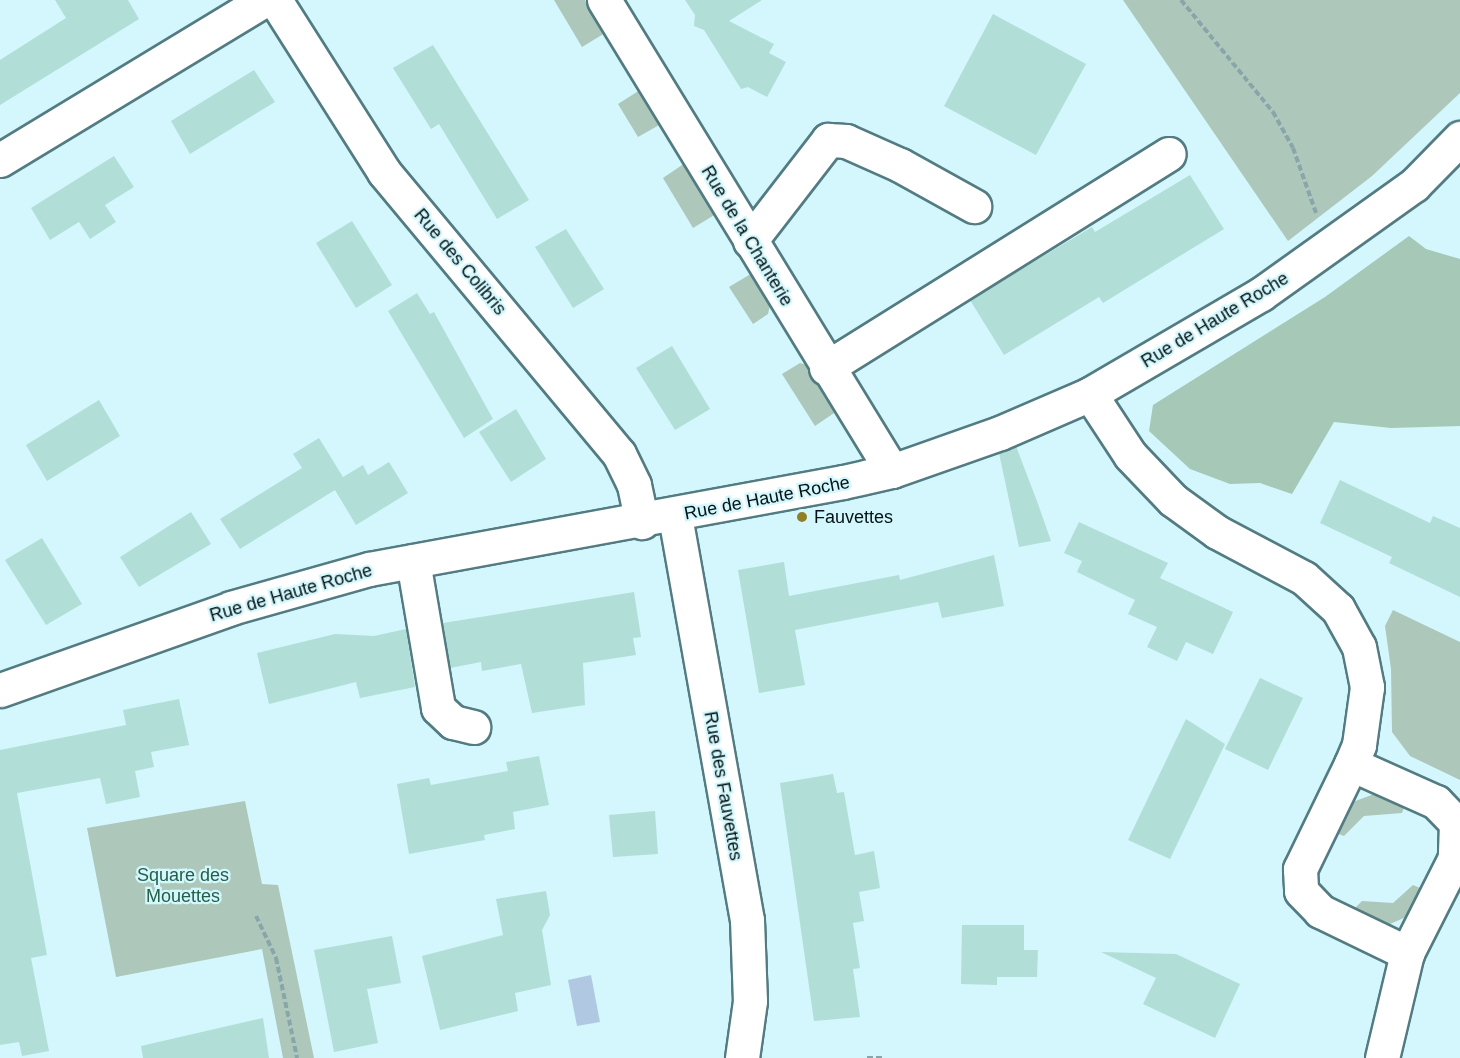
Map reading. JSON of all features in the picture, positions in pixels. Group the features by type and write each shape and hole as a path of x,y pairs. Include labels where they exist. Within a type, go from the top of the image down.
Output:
{"street":[{"path":"0,160 264,0"},
{"name":"Rue des Colibris","path":"275,0 384,172 618,454 634,485 642,522"},
{"name":"Rue de la Chanterie","path":"604,0 826,368 892,471"},
{"name":"Rue de Haute Roche","path":"0,690 231,608 413,561 675,516 892,471 1000,433 1090,394 1336,244 1413,185 1460,138"},
{"path":"750,241 828,140 846,141 900,165 974,206"},
{"path":"826,368 1169,154"},
{"path":"1090,394 1130,455 1173,500 1217,532 1304,578 1338,609 1359,647 1367,687 1351,764 1300,869 1301,891 1320,911 1407,953"},
{"name":"Rue des Fauvettes","path":"675,516 747,920 750,1001 742,1058"},
{"path":"413,561 438,708 453,722 473,727"},
{"path":"1351,764 1436,802 1458,822 1455,858 1407,953 1382,1058"}],"path":[{"path":"1181,0 1274,112 1293,148 1322,225"},
{"path":"256,916 276,958 297,1058"},
{"path":"867,1058 882,1058"}],"green space":[{"path":"554,0 585,0 605,33 582,47"},
{"path":"1123,0 1460,0 1460,93 1372,176 1288,241"},
{"path":"640,90 661,124 638,137 618,104"},
{"path":"685,163 716,214 693,228 663,178"},
{"path":"1409,236 1426,249 1460,259 1460,426 1391,428 1334,422 1292,494 1260,483 1230,484 1190,469 1149,431 1153,405 1325,297"},
{"path":"754,272 771,301 768,314 753,324 729,287"},
{"path":"800,363 810,366 837,411 815,426 782,374"},
{"path":"1393,610 1460,642 1460,780 1410,756 1392,732 1391,669 1385,626"},
{"path":"1377,793 1405,805 1402,813 1364,816 1344,836 1333,832 1350,803"},
{"name":"Square des Mouettes","path":"245,801 262,884 278,885 314,1058 283,1058 262,949 116,977 87,828"},
{"path":"1413,885 1425,890 1418,903 1406,917 1390,924 1378,925 1351,912 1362,901 1393,903"}],"water":[{"path":"591,975 600,1022 577,1026 568,980"}],"building":[{"path":"55,0 128,0 139,19 0,105 0,60 66,18"},
{"path":"685,0 762,0 729,21 774,44 769,53 786,62 767,97 748,87 741,89 704,30 694,26 695,15"},
{"path":"993,14 1086,64 1036,155 944,106"},
{"path":"433,45 529,200 497,219 439,124 431,129 393,68"},
{"path":"254,70 275,102 190,154 171,121"},
{"path":"114,156 134,187 105,205 116,222 90,239 79,222 50,240 31,208"},
{"path":"1190,175 1224,229 1103,303 1099,297 1004,355 970,300 1092,227 1095,232"},
{"path":"352,221 392,285 356,308 316,243"},
{"path":"566,229 604,289 573,308 535,247"},
{"path":"417,293 430,314 434,312 493,419 464,438 388,311"},
{"path":"672,346 710,409 675,430 636,368"},
{"path":"99,400 120,436 47,481 26,445"},
{"path":"516,409 546,459 511,482 479,432"},
{"path":"319,438 343,477 363,465 368,475 389,462 408,493 356,525 335,490 240,549 220,519 302,468 293,454"},
{"path":"1016,446 1051,541 1019,547 999,453"},
{"path":"1340,480 1430,523 1433,516 1460,528 1460,597 1389,563 1392,557 1320,523"},
{"path":"191,512 211,544 139,587 120,557"},
{"path":"1079,522 1168,563 1160,578 1233,612 1213,654 1186,642 1177,661 1147,647 1157,627 1128,614 1135,600 1077,572 1082,561 1064,553"},
{"path":"42,538 82,604 46,625 5,560"},
{"path":"994,555 1004,606 942,618 938,602 795,630 805,685 759,693 738,570 784,562 789,596 899,575 900,580"},
{"path":"634,592 641,637 633,638 636,655 583,663 585,705 532,713 521,664 482,671 481,662 450,668 443,623"},
{"path":"406,629 415,687 360,698 356,682 269,704 257,653 335,634 374,636"},
{"path":"1260,678 1303,698 1268,770 1225,749"},
{"path":"179,699 189,745 151,752 154,767 135,771 140,797 106,804 100,778 17,793 47,955 31,958 49,1051 22,1056 19,1042 0,1045 0,750 126,725 123,710"},
{"path":"1186,719 1225,744 1170,859 1128,840"},
{"path":"539,756 549,805 513,812 515,829 484,835 485,840 409,854 397,784 429,778 431,785 508,771 506,762"},
{"path":"833,774 837,793 844,792 855,855 874,851 880,888 859,892 864,921 853,923 860,968 853,969 860,1017 814,1021 780,783"},
{"path":"655,811 658,854 613,857 609,815"},
{"path":"546,891 550,915 542,930 551,985 515,993 518,1011 440,1030 422,956 503,935 496,899"},
{"path":"962,925 1024,925 1024,950 1038,950 1037,977 997,977 997,985 961,984"},
{"path":"392,936 401,983 367,989 378,1043 334,1052 314,950"},
{"path":"1101,952 1176,954 1240,984 1215,1038 1143,1004 1156,978"},
{"path":"263,1018 269,1058 143,1058 141,1046"}],"place":[{"name":"Fauvettes","path":"802,517"}]}
